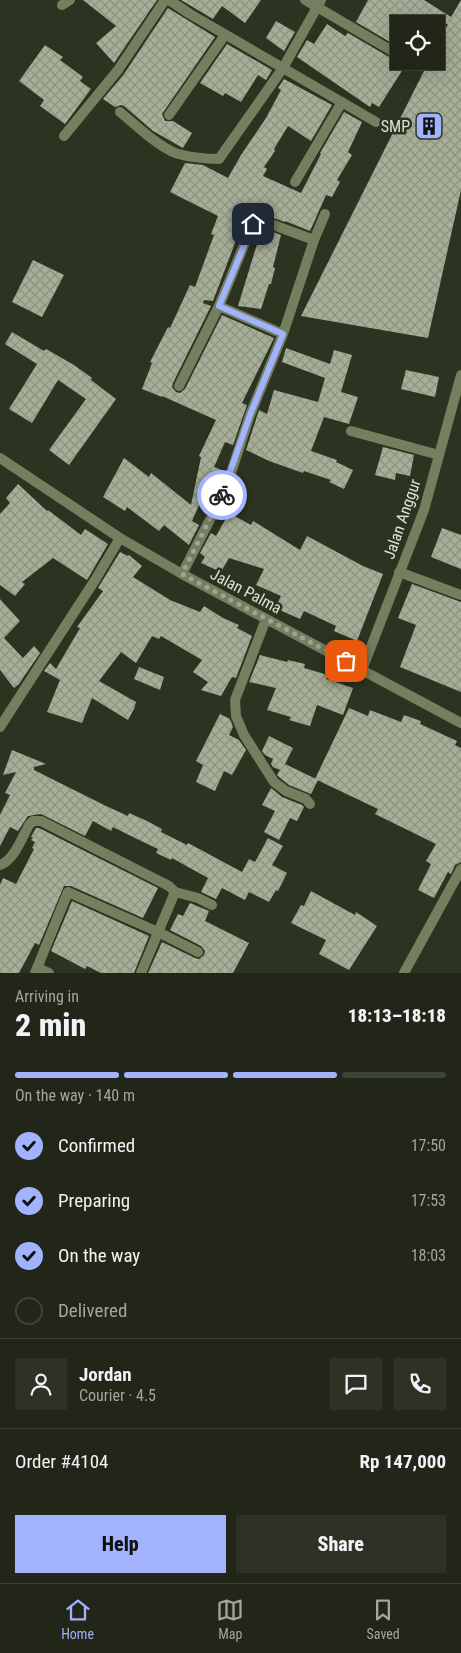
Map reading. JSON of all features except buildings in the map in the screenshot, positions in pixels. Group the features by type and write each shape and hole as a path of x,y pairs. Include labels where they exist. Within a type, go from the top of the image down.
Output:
{"street":[{"path":"64,136 118,70 165,0"},
{"path":"169,0 225,35 376,122"},
{"path":"305,0 319,4 390,49"},
{"path":"120,112 155,141 175,153 211,159 220,158 256,110 283,68 319,4"},
{"path":"169,115 225,35"},
{"path":"295,182 342,102"},
{"path":"182,574 218,504 231,473 250,415 283,334 314,240 325,214"},
{"path":"179,386 219,306 255,222 265,221 314,240"},
{"path":"219,306 283,334"},
{"name":"Jalan Anggur","path":"362,670 424,510 461,375"},
{"path":"351,431 439,455"},
{"name":"Jalan Palma","path":"0,458 120,538 182,574 461,722"},
{"path":"2,721 120,538"},
{"path":"400,572 461,595"},
{"path":"266,619 235,700 236,716 244,735 274,782 286,791 306,799 310,804"},
{"path":"0,865 11,857 32,821 41,821 169,886 175,892 198,898 212,905"},
{"path":"404,973 461,870"},
{"path":"49,973 36,970 68,892 198,952"},
{"path":"141,973 175,892"}],"way so far":[{"path":"222,495 182,574 346,661"}],"place":[{"name":"SMP","path":"429,126"}],"route":[{"path":"222,495 250,415 283,334 219,306 253,224"}]}
